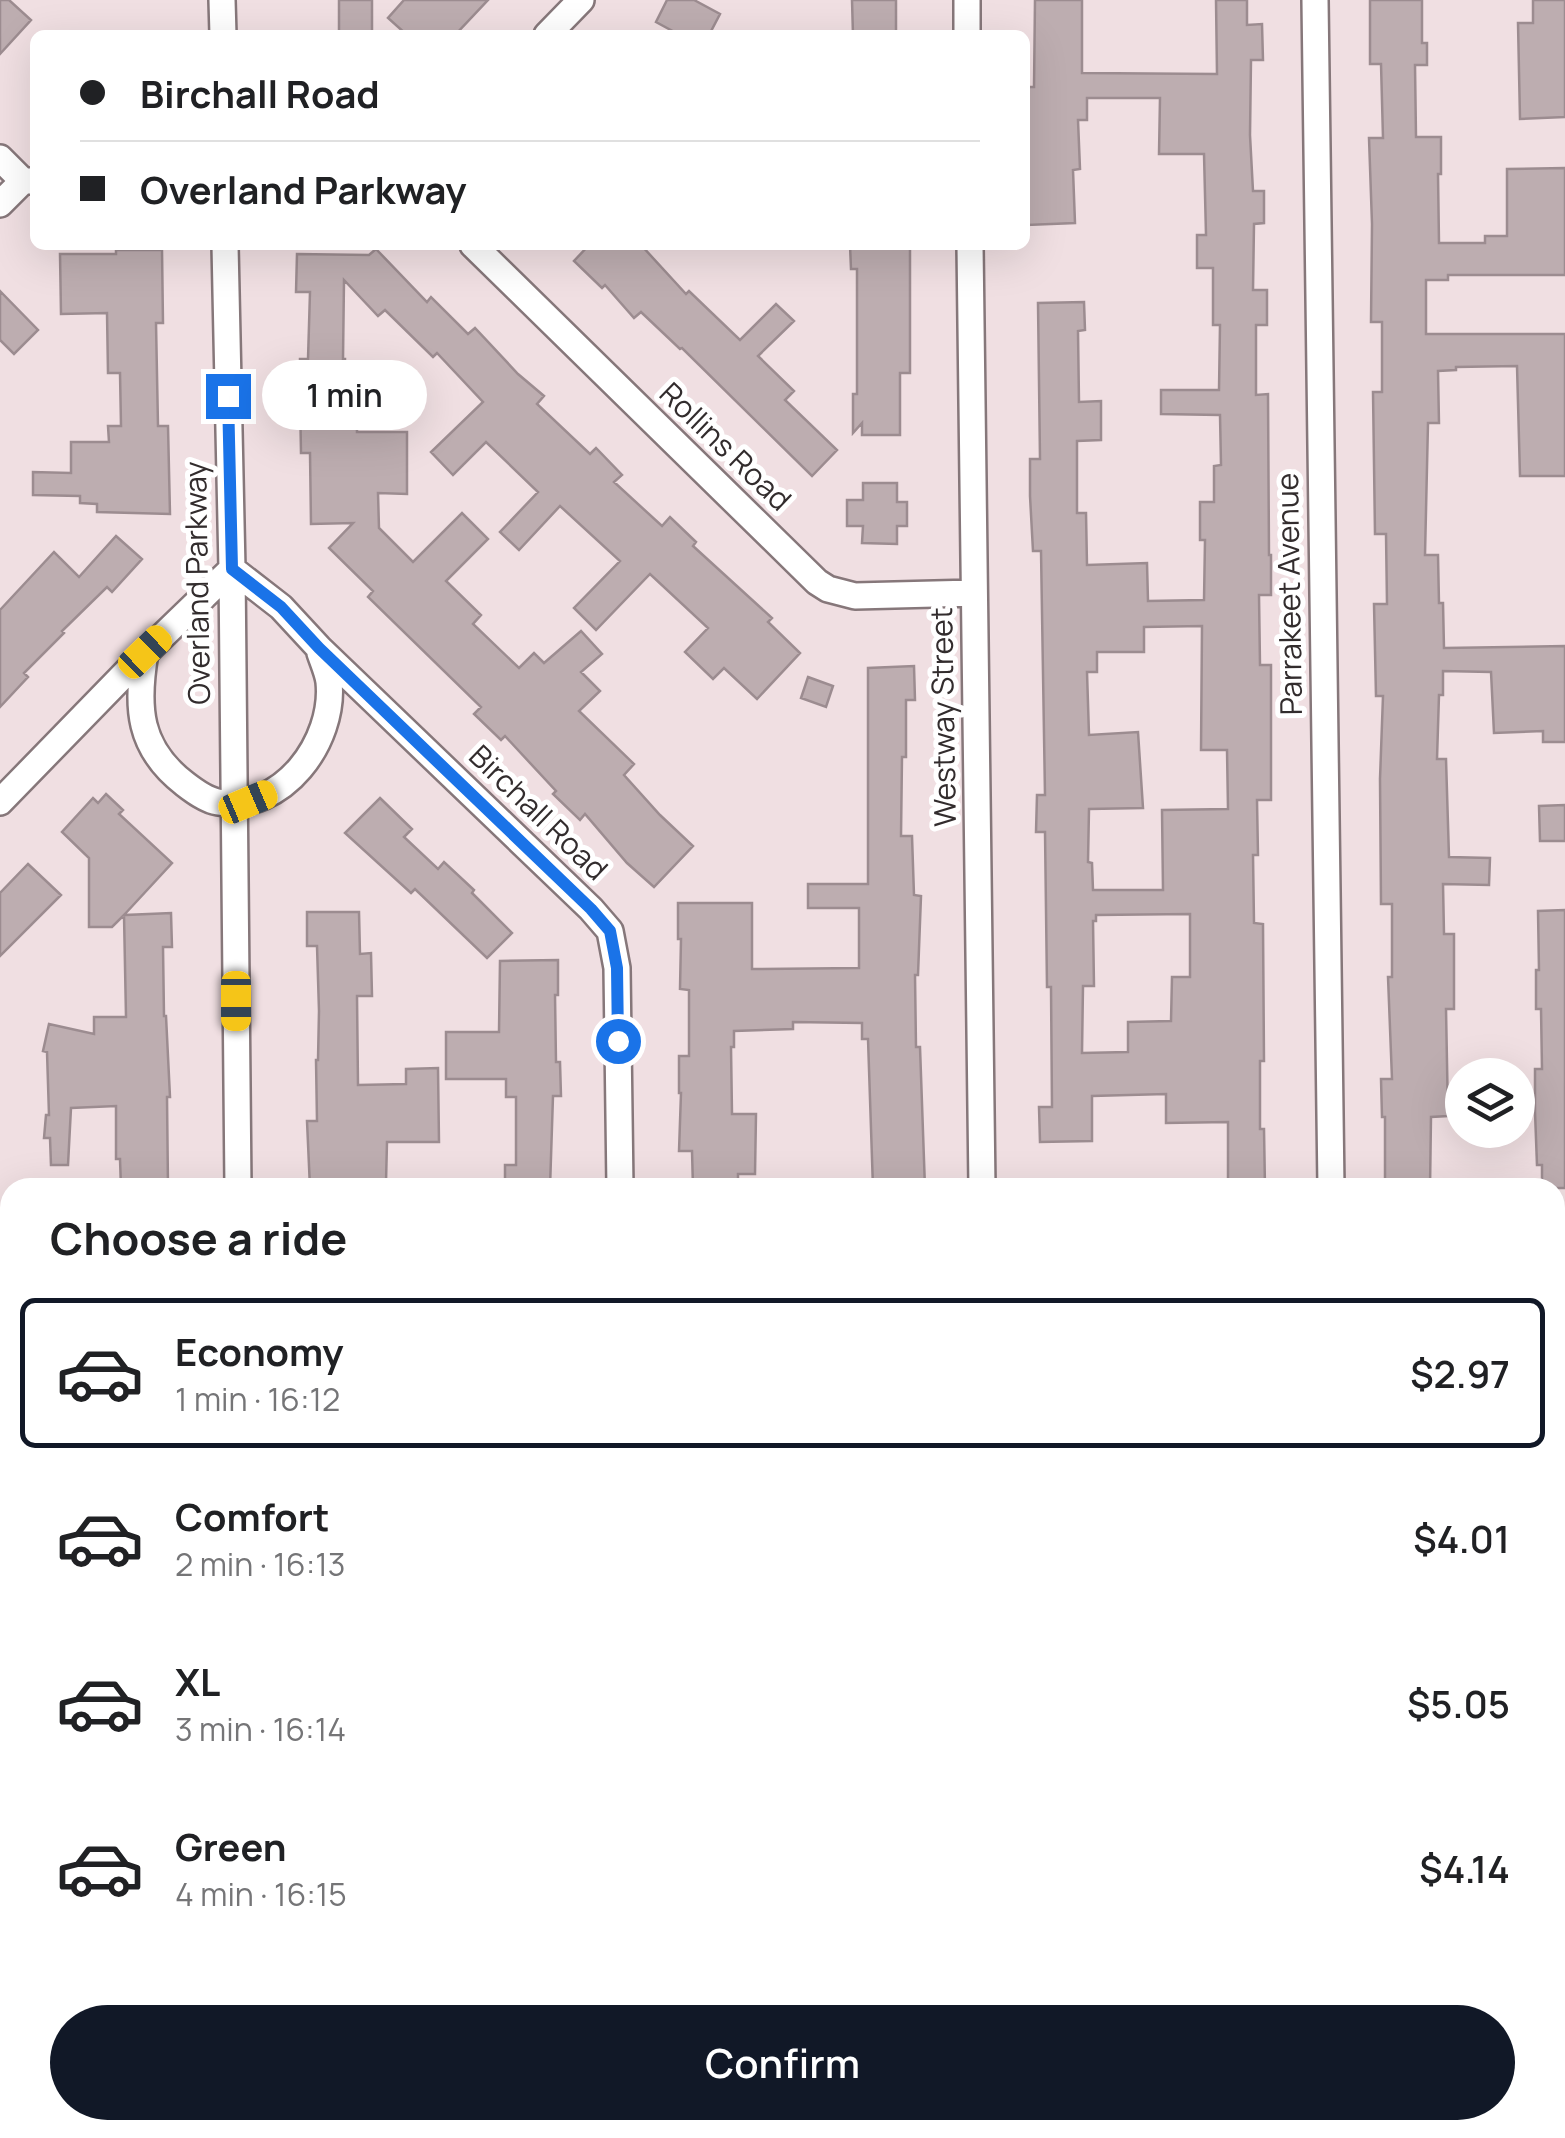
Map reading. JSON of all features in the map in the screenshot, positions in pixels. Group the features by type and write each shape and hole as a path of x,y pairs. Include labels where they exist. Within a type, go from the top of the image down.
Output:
{"street":[{"path":"222,0 222,30"},
{"path":"552,30 580,0"},
{"path":"966,0 967,30"},
{"name":"Parrakeet Avenue","path":"1314,0 1331,1178"},
{"path":"0,158 29,181 0,204"},
{"name":"Overland Parkway","path":"226,250 238,1178"},
{"name":"Rollins Road","path":"478,250 817,582 855,596 974,593"},
{"name":"Westway Street","path":"970,250 982,1178"},
{"path":"0,802 145,652 232,569"},
{"name":"Birchall Road","path":"232,569 281,607 610,931 617,968 620,1178"},
{"path":"233,801 248,802 274,790 301,769 318,742 327,713 330,681 319,648"},
{"name":"Overland Parkway","path":"145,652 140,704 153,752 197,793 218,802 233,801"}],"building":[{"path":"0,0 9,0 31,20 0,54"},
{"path":"339,0 372,0 372,30 339,30"},
{"path":"404,0 488,0 460,30 401,30 388,18"},
{"path":"667,0 694,0 720,14 712,30 671,30 656,22"},
{"path":"852,0 896,0 896,30 853,30"},
{"path":"1035,0 1082,0 1082,73 1217,74 1216,0 1247,0 1247,25 1262,24 1263,60 1251,60 1250,135 1253,191 1264,191 1264,223 1254,224 1253,290 1267,290 1267,325 1256,325 1256,395 1268,394 1271,555 1271,595 1259,595 1260,665 1271,665 1271,800 1257,800 1258,855 1253,855 1254,923 1263,924 1264,1061 1260,1061 1260,1129 1264,1129 1265,1178 1228,1178 1228,1122 1166,1123 1166,1094 1092,1096 1092,1141 1040,1142 1039,1107 1052,1107 1045,832 1036,832 1037,795 1045,795 1041,551 1033,551 1030,496 1030,459 1040,459 1038,303 1084,302 1085,330 1078,331 1079,402 1101,401 1101,440 1077,441 1077,513 1086,513 1087,565 1147,563 1148,601 1204,600 1205,540 1200,540 1200,502 1214,502 1214,466 1221,465 1220,415 1161,414 1161,390 1219,390 1220,325 1213,325 1213,268 1197,268 1197,235 1206,235 1204,154 1159,154 1160,98 1087,98 1087,120 1078,120 1080,169 1073,170 1075,223 1030,225 1030,87 1034,87","holes":["1202,626 1201,750 1227,750 1228,809 1162,810 1163,890 1093,890 1092,863 1088,862 1089,809 1143,808 1138,732 1089,735 1087,672 1097,672 1097,652 1144,652 1144,627","1190,914 1190,977 1172,977 1171,1021 1128,1022 1128,1052 1082,1053 1083,986 1094,986 1096,915"]},
{"path":"1370,0 1422,0 1422,43 1427,43 1427,65 1415,65 1416,137 1441,137 1439,243 1485,243 1485,236 1507,236 1507,169 1565,168 1565,275 1448,275 1448,280 1426,280 1426,334 1565,334 1565,476 1520,476 1517,366 1438,371 1439,423 1428,423 1425,555 1438,555 1444,648 1565,646 1565,742 1543,742 1543,731 1494,733 1491,672 1443,671 1437,759 1446,759 1449,857 1490,858 1489,885 1443,884 1444,934 1454,934 1454,1009 1446,1009 1445,1116 1431,1117 1430,1178 1385,1178 1382,1117 1381,1079 1392,1079 1388,977 1392,977 1392,904 1381,904 1383,696 1376,696 1374,604 1387,604 1386,534 1375,534 1373,392 1382,392 1382,322 1371,322 1369,138 1383,138 1381,64 1370,64"},
{"path":"1533,0 1565,0 1565,117 1520,119 1518,23 1533,23"},
{"path":"116,250 162,250 163,323 156,323 158,426 168,426 170,514 97,512 97,504 80,503 80,496 33,495 33,472 71,473 71,442 109,442 108,426 121,426 120,373 108,373 107,313 61,314 60,254 116,254"},
{"path":"377,250 427,302 431,297 468,334 475,328 544,396 537,404 590,454 596,448 622,475 614,482 662,526 670,517 696,542 693,546 772,618 768,622 800,653 757,699 724,668 713,679 685,652 708,628 650,574 596,630 574,608 620,561 560,506 519,550 500,532 538,492 486,442 453,475 431,452 483,402 437,353 433,357 385,310 378,316 344,280 343,359 345,377 357,377 357,432 407,432 407,494 378,493 379,528 413,562 462,513 488,539 446,581 481,615 473,624 519,668 534,653 544,663 581,631 602,654 581,672 600,691 579,711 634,764 624,775 693,846 654,887 627,863 585,814 580,820 553,794 556,791 505,736 501,740 474,714 481,707 368,597 373,591 329,548 353,523 311,524 310,453 301,453 300,398 300,359 308,359 310,292 296,292 297,254 369,255"},
{"path":"584,250 646,250 686,294 689,291 740,340 776,304 794,321 758,356 794,391 785,400 837,450 812,476 682,348 641,312 634,318 605,285 602,288 574,261"},
{"path":"850,250 910,250 910,373 900,373 900,435 862,435 862,423 853,433 853,394 857,394 857,269 851,269"},
{"path":"0,291 38,330 14,354 0,340"},
{"path":"863,483 897,483 897,502 907,502 907,526 897,526 897,544 862,543 863,526 847,526 847,500 863,500"},
{"path":"116,536 142,559 112,592 107,587 62,631 0,707 0,610 54,552 79,577"},
{"path":"914,666 915,700 906,700 901,836 912,836 914,895 921,896 915,975 925,1178 873,1178 868,1039 862,1039 862,1023 793,1022 793,1029 734,1031 732,1114 756,1114 755,1174 693,1178 692,1151 679,1151 679,1056 689,1056 689,990 680,989 678,903 752,903 752,969 859,968 859,908 808,908 808,884 868,884 868,668"},
{"path":"808,677 833,686 826,707 801,698"},
{"path":"106,794 123,810 119,814 172,863 112,927 89,927 89,858 62,832 93,798 98,803"},
{"path":"380,798 412,829 404,837 438,869 444,862 512,933 487,958 415,889 411,893 345,833"},
{"path":"1565,805 1565,841 1540,841 1539,806"},
{"path":"28,864 61,895 0,956 0,893"},
{"path":"1565,910 1565,1178 1542,1178 1542,1165 1537,1165 1535,1069 1542,1069 1541,1009 1536,1009 1538,911"},
{"path":"307,912 359,912 360,954 371,953 372,996 357,996 358,1085 406,1084 406,1069 438,1068 439,1142 387,1142 386,1178 310,1178 307,1121 317,1121 319,1011 317,946 307,946"},
{"path":"171,913 172,947 163,947 170,1097 168,1178 121,1178 120,1159 116,1159 116,1106 71,1108 68,1165 51,1165 50,1138 44,1138 49,1115 47,1052 43,1051 49,1024 94,1034 94,1017 126,1017 124,915"},
{"path":"558,960 556,1062 560,1062 561,1096 553,1096 550,1178 505,1178 505,1165 516,1165 516,1097 506,1097 506,1079 446,1079 446,1032 499,1032 500,961"}],"route":[{"path":"228,396 232,569 281,607 610,931 617,968 618,1041"}]}
